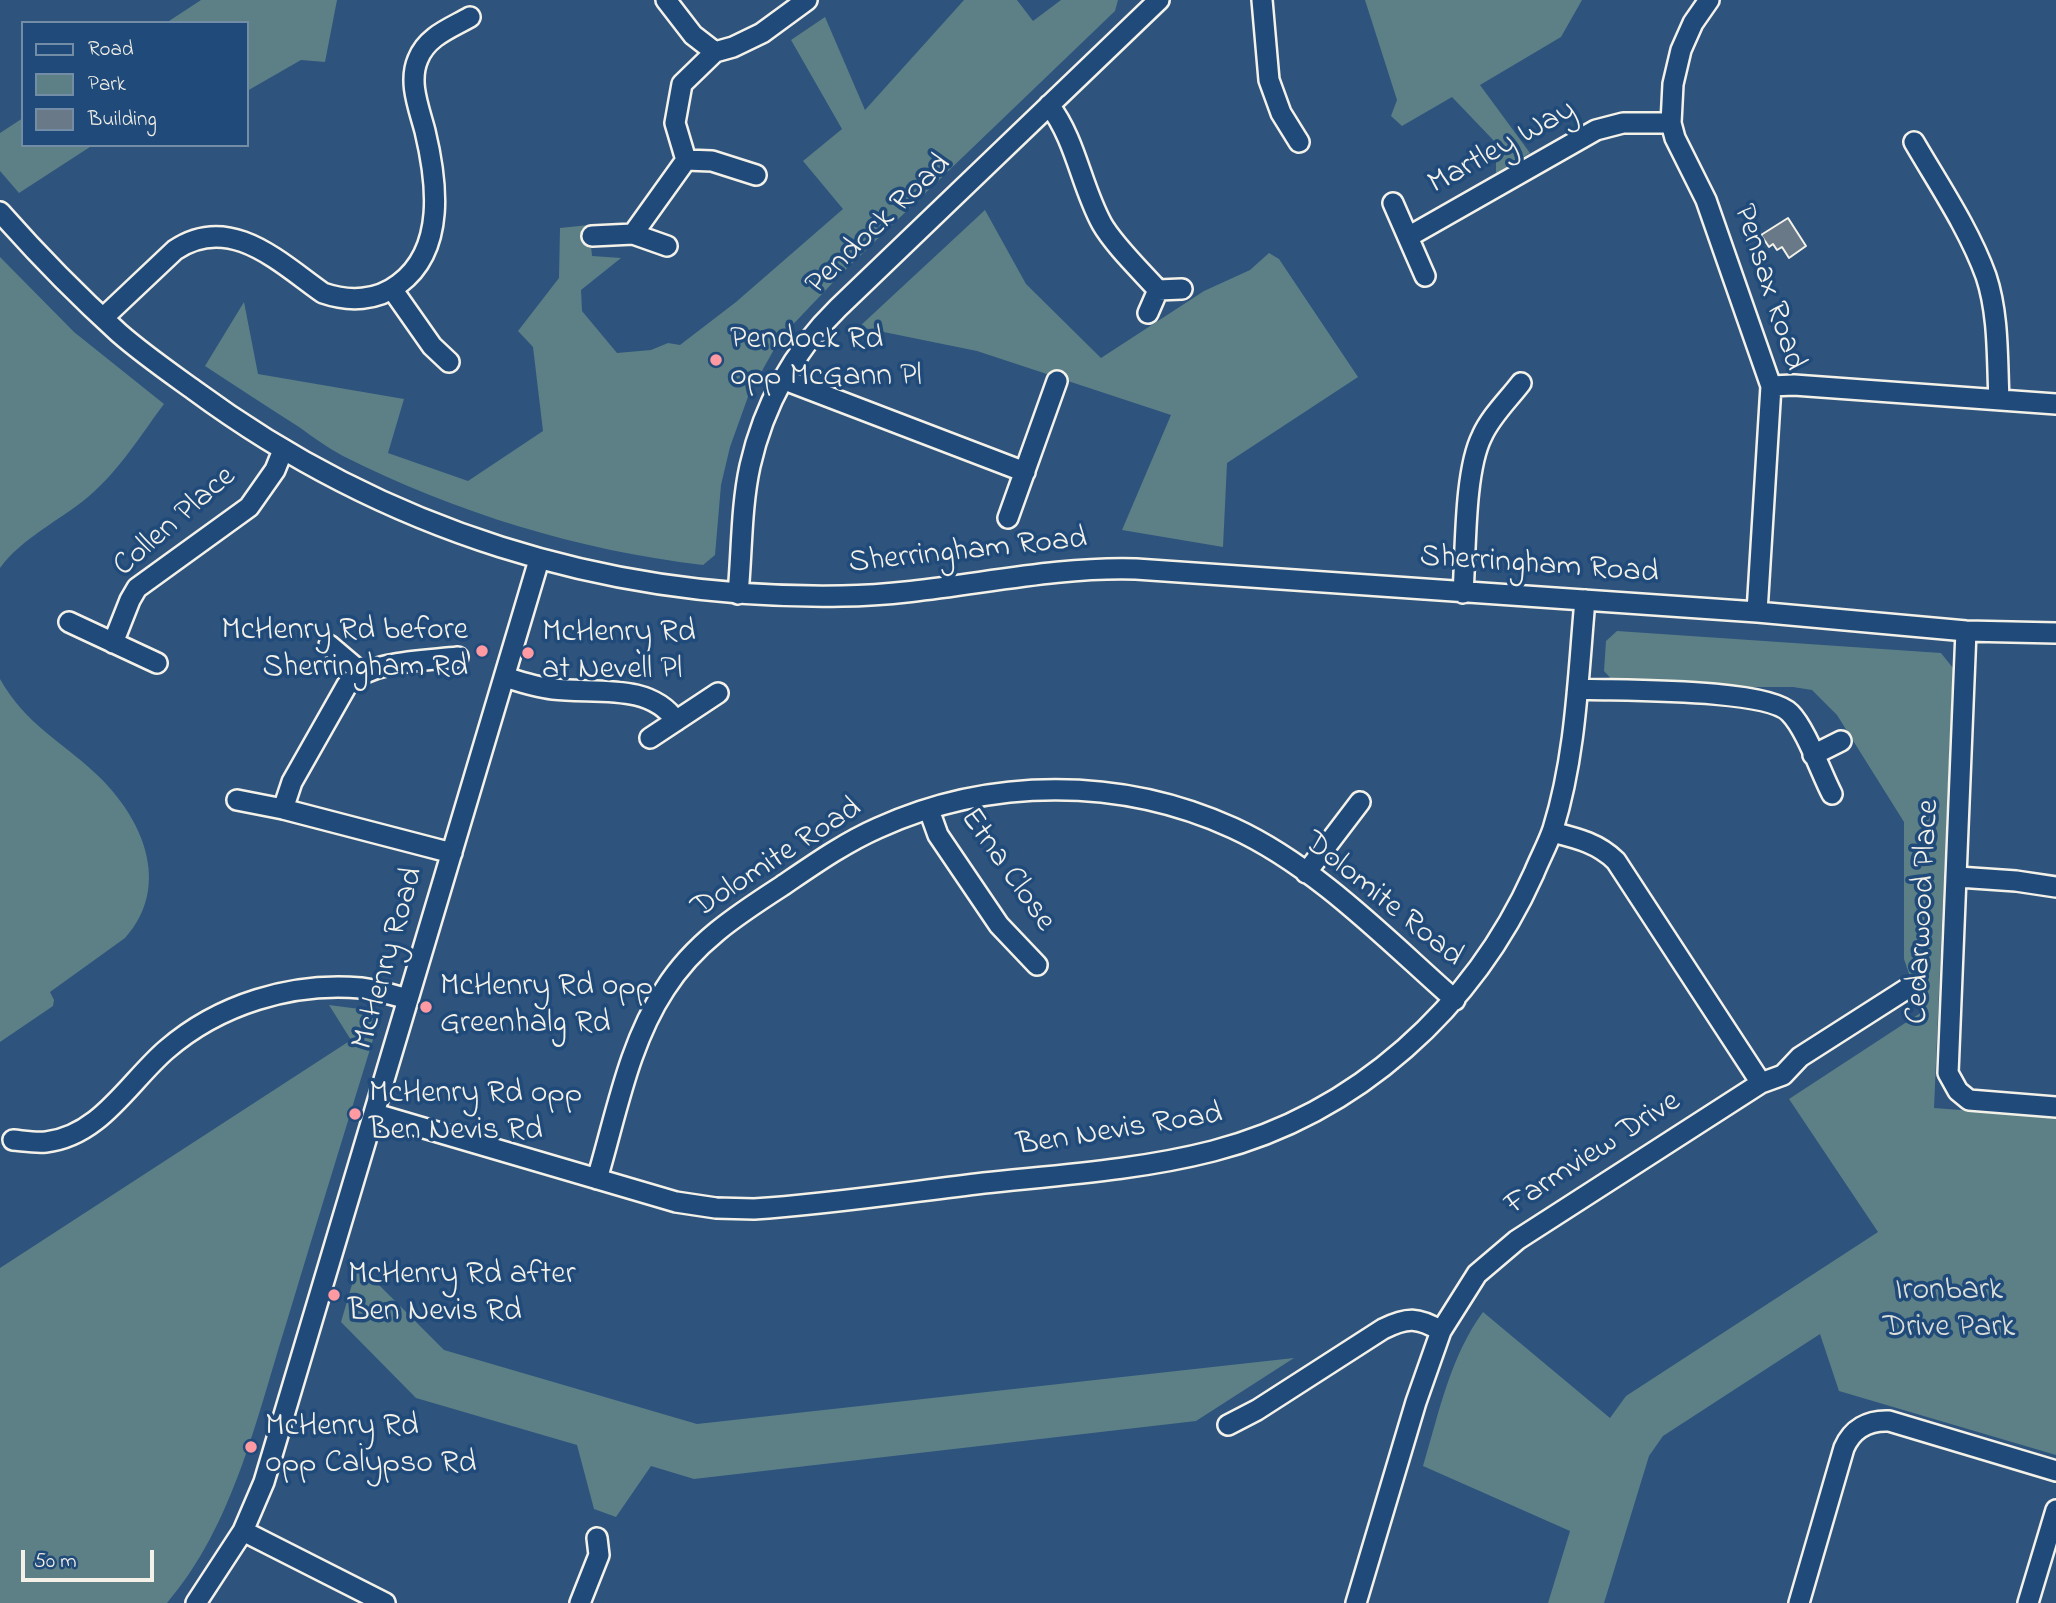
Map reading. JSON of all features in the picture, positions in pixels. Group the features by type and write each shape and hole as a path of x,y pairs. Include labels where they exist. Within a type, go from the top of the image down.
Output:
{"street":[{"path":"666,0 693,34 715,52"},
{"path":"686,160 675,122 682,84 715,52 733,47 762,33 807,0"},
{"path":"1262,0 1269,80 1281,113 1299,142"},
{"name":"Pensax Road","path":"1709,0 1693,23 1681,50 1672,84 1671,123 1675,138 1706,200 1771,386 1757,612"},
{"name":"Pendock Road","path":"738,594 750,467 766,414 782,379 805,344 825,320 1049,106 1153,2"},
{"path":"103,318 175,250 186,243 211,235 226,236 248,244 323,293 335,297 362,299 392,289 417,266 424,256 432,232 434,211 430,154 413,83 417,61 426,42 470,17"},
{"path":"1049,106 1064,128 1093,206 1104,227 1158,290"},
{"name":"Martley Way","path":"1408,237 1596,130 1623,123 1671,123"},
{"path":"1914,142 1972,243 1986,277 1994,314 1999,400"},
{"path":"686,160 712,161 756,175"},
{"path":"633,234 686,160"},
{"name":"Martley Way","path":"1393,203 1425,276"},
{"name":"Sherringham Road","path":"0,212 31,247 103,318 187,385 283,450 359,491 425,521 539,560 626,580 738,594 846,596 905,593 1044,572 1096,568 1150,569 1757,612 1966,631 2056,633"},
{"path":"592,236 633,234 667,246"},
{"path":"392,289 432,346 449,362"},
{"path":"1158,290 1182,289"},
{"path":"1148,313 1158,290"},
{"path":"782,379 1025,472"},
{"path":"1008,518 1057,381"},
{"path":"1463,593 1474,458 1490,422 1521,383"},
{"path":"1771,386 1794,384 2056,404"},
{"name":"Collen Place","path":"113,643 137,588 249,507 275,470 283,450"},
{"name":"McHenry Road","path":"196,1603 243,1531 264,1482 376,1114 539,560"},
{"name":"Ben Nevis Road","path":"376,1114 696,1205 754,1209 1129,1167 1186,1157 1261,1135 1290,1123 1342,1095 1419,1037 1455,1000 1511,920 1552,832 1566,777 1578,689 1585,600"},
{"path":"69,622 157,663"},
{"name":"Cedarwood Place","path":"1966,631 1958,877 1948,1066 1951,1081 1963,1096 1976,1102 2056,1107"},
{"path":"329,645 362,673"},
{"path":"283,810 292,782 347,685 362,673 378,667 458,657"},
{"path":"505,677 555,689 614,691 632,695 661,705 676,721"},
{"path":"1578,689 1733,695 1783,706 1793,715 1832,794"},
{"path":"650,738 718,692"},
{"path":"1813,755 1841,741"},
{"name":"Dolomite Road","path":"597,1179 640,1037 664,989 694,952 735,916 833,852 877,828 974,797 1020,791 1069,790 1131,796 1186,810 1236,829 1306,873 1455,1000"},
{"path":"237,800 452,853"},
{"path":"1306,873 1360,802"},
{"name":"Etna Close","path":"929,810 938,835 999,925 1037,965"},
{"path":"1552,832 1587,841 1616,861 1761,1083"},
{"path":"1958,877 2056,887"},
{"path":"13,1140 43,1143 85,1129 99,1119 154,1061 180,1038 238,1006 290,991 313,988 361,988 408,999"},
{"name":"Farmview Drive","path":"1356,1603 1416,1402 1441,1331 1477,1274 1506,1248 1761,1083 1783,1075 1800,1057 1908,988"},
{"path":"1228,1424 1257,1410 1392,1324 1409,1320 1422,1321 1441,1331"},
{"path":"1800,1603 1843,1448 1861,1427 1874,1422 1889,1422 2056,1471"},
{"path":"2028,1603 2056,1510"},
{"path":"243,1531 385,1603"},
{"path":"580,1603 599,1555 597,1538"}],"green space":[{"path":"201,0 337,0 325,62 301,60 248,90 248,21 169,21"},
{"path":"964,0 1017,0 1033,21 1061,0 1118,0 1115,11 841,274 781,337 749,394 730,447 721,485 715,555 703,565 610,550 564,539 474,512 430,495 337,453 205,366 244,302 258,374 404,399 388,453 468,481 543,431 533,347 518,331 559,278 560,228 589,225 592,256 621,258 581,290 582,311 617,353 651,350 668,343 680,345 736,302 843,209 803,161 842,129 791,40 825,17 865,110"},
{"path":"1365,0 1582,0 1561,37 1480,85 1530,153 1496,173 1496,143 1452,97 1402,126 1391,116 1397,100"},
{"path":"21,119 21,147 90,147 19,193 0,171 0,133"},
{"path":"985,210 1026,284 1101,358 1204,291 1250,270 1269,253 1279,259 1358,377 1227,463 1223,547 1122,530 1171,415 977,351 859,327"},
{"path":"0,257 74,332 164,404 129,453 99,487 19,548 0,568"},
{"name":"Ironbark Drive Park","path":"1617,631 1941,653 1953,668 1934,1108 2056,1117 2056,1455 1839,1391 1820,1334 1663,1436 1649,1456 1604,1603 1548,1603 1570,1531 1423,1466 1447,1386 1472,1329 1483,1312 1610,1418 1626,1396 1878,1232 1789,1099 1922,1012 1904,959 1904,822 1837,715 1812,690 1793,687 1614,682 1604,671 1606,641"},
{"path":"0,679 32,720 112,790 138,830 146,852 149,874 147,896 139,917 125,938 50,992 54,1000 53,1006 0,1042"},
{"path":"329,1005 375,1011 379,1020 254,1431 227,1505 210,1539 167,1603 0,1603 0,1268 351,1040"},
{"path":"358,1264 444,1350 697,1424 1294,1358 1196,1421 694,1479 651,1466 616,1517 594,1509 577,1445 416,1398 341,1322"}],"building":[{"path":"1788,218 1806,246 1789,258 1782,247 1777,250 1773,244 1769,247 1761,235"}],"place":[{"name":"Pendock Rd opp McGann Pl","path":"716,360"},
{"name":"McHenry Rd before Sherringham Rd","path":"482,651"},
{"name":"McHenry Rd at Nevell Pl","path":"528,653"},
{"name":"McHenry Rd opp Greenhalg Rd","path":"426,1007"},
{"name":"McHenry Rd opp Ben Nevis Rd","path":"355,1114"},
{"name":"McHenry Rd after Ben Nevis Rd","path":"334,1295"},
{"name":"McHenry Rd opp Calypso Rd","path":"251,1447"}]}
